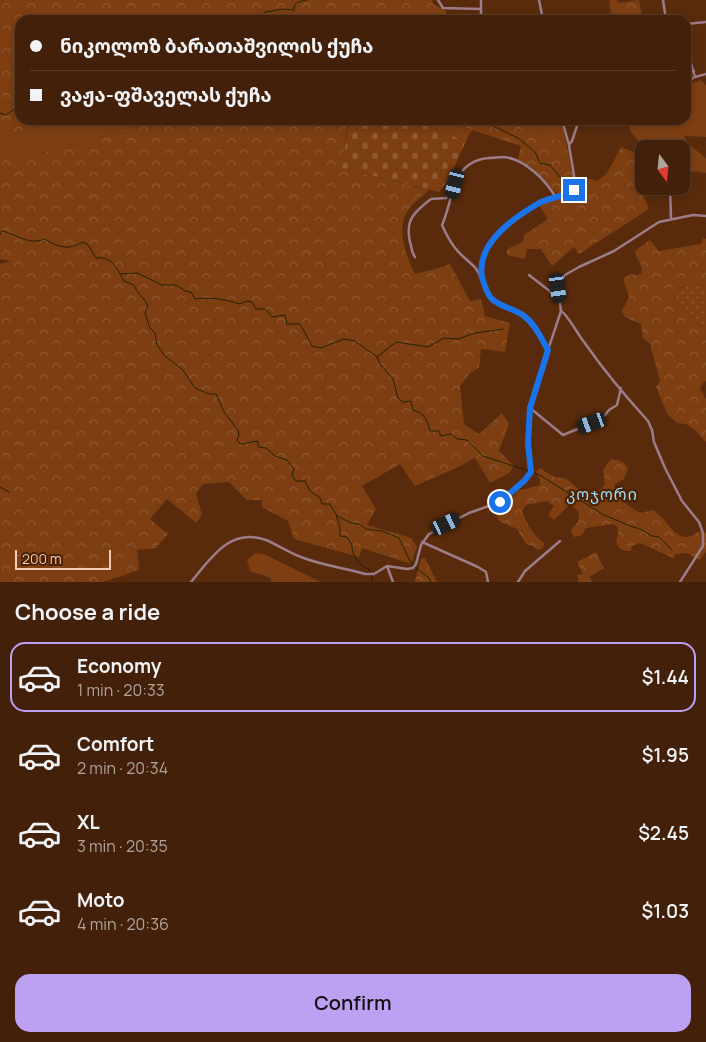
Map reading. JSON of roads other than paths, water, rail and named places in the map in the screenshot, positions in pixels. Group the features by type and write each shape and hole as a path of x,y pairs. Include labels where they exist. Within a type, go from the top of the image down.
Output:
{"street":[{"path":"438,0 443,8 481,9"},
{"path":"481,0 481,15"},
{"path":"539,0 543,15"},
{"path":"663,0 665,15"},
{"path":"691,24 706,22"},
{"path":"691,62 695,77"},
{"path":"691,79 706,74"},
{"path":"484,284 481,266 482,259 492,241 528,210 555,196 572,192 575,188 570,146 564,125"},
{"path":"570,146 578,125"},
{"path":"548,350 532,323 524,315 492,299 478,270 457,251 442,225 458,177 469,163 483,158 504,157 514,159 526,166 550,188 555,196"},
{"path":"415,257 408,234 412,217 431,199 446,198 455,184"},
{"path":"670,195 671,218"},
{"path":"191,582 222,546 233,540 243,538 264,540 298,556 364,574 374,574 386,566 411,569 416,564 422,542 429,534 469,513 503,501 530,475 528,443 530,408 561,311 558,288 560,281 565,275 614,251 659,222 693,215 706,216"},
{"path":"529,275 560,299"},
{"path":"561,311 564,312 578,335 650,423 654,442 664,468 682,501 697,517 703,533 703,546 680,582"},
{"path":"530,408 563,435 602,419 609,410 617,405 621,388"},
{"path":"422,542 478,567 486,572 488,582"},
{"path":"518,582 525,571 560,542"},
{"path":"386,566 393,582"}],"waterway":[{"path":"263,15 265,12 284,9 294,10 296,3 307,0"},
{"path":"0,113 6,115 15,109"},
{"path":"491,125 518,138 535,152 540,163 550,165 564,182"},
{"path":"0,234 2,231 28,240 39,241 44,239 63,247 83,242 88,245 96,258 107,259 114,264 124,281 134,285 148,306 145,313 150,328 155,333 157,345 166,357 183,370 195,388 209,394 216,394 224,412 238,430 237,440 240,444 258,441 258,447 266,448 275,456 287,460 294,469 292,476 296,481 305,481 310,491 320,498 322,504 330,504 336,514 340,536 347,537 359,563 369,569 373,582"},
{"path":"120,274 137,273 162,285 176,285 185,291 191,292 195,299 217,299 239,304 247,301 252,302 256,309 265,309 272,317 285,315 287,324 300,324 312,346 321,348 344,339 355,341 377,357 380,364 393,379 398,398 403,402 411,401 413,410 425,418 430,431 439,431 441,436 451,434 457,439 467,440 483,456 538,474 602,514 640,529 652,536 659,537 672,550"},
{"path":"377,357 396,342 428,347 444,338 458,339 475,333 503,329"},
{"path":"0,487 9,492"},
{"path":"337,516 351,523 359,524 366,529 382,531 399,538 412,565 428,577 431,582"}],"district":[{"name":"კოჯორი","path":"602,494"}]}
